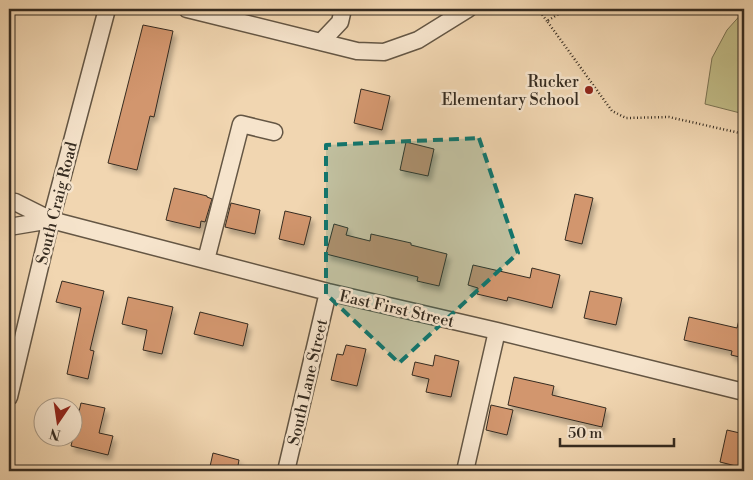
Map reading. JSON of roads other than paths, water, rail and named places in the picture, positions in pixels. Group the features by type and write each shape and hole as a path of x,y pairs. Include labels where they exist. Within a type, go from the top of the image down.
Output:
{"street":[{"name":"South Craig Road","path":"10,388 51,220 107,9"},
{"path":"187,9 357,51 384,52 418,40 468,9"},
{"path":"321,42 340,22 343,9"},
{"path":"206,260 241,124 274,132"},
{"name":"East First Street","path":"9,201 51,220 328,292 497,331 744,392"},
{"name":"East First Street","path":"9,227 51,220"},
{"name":"South Lane Street","path":"286,471 328,292"},
{"path":"465,471 497,331"}],"place":[{"name":"Rucker Elementary School","path":"589,90"}]}
